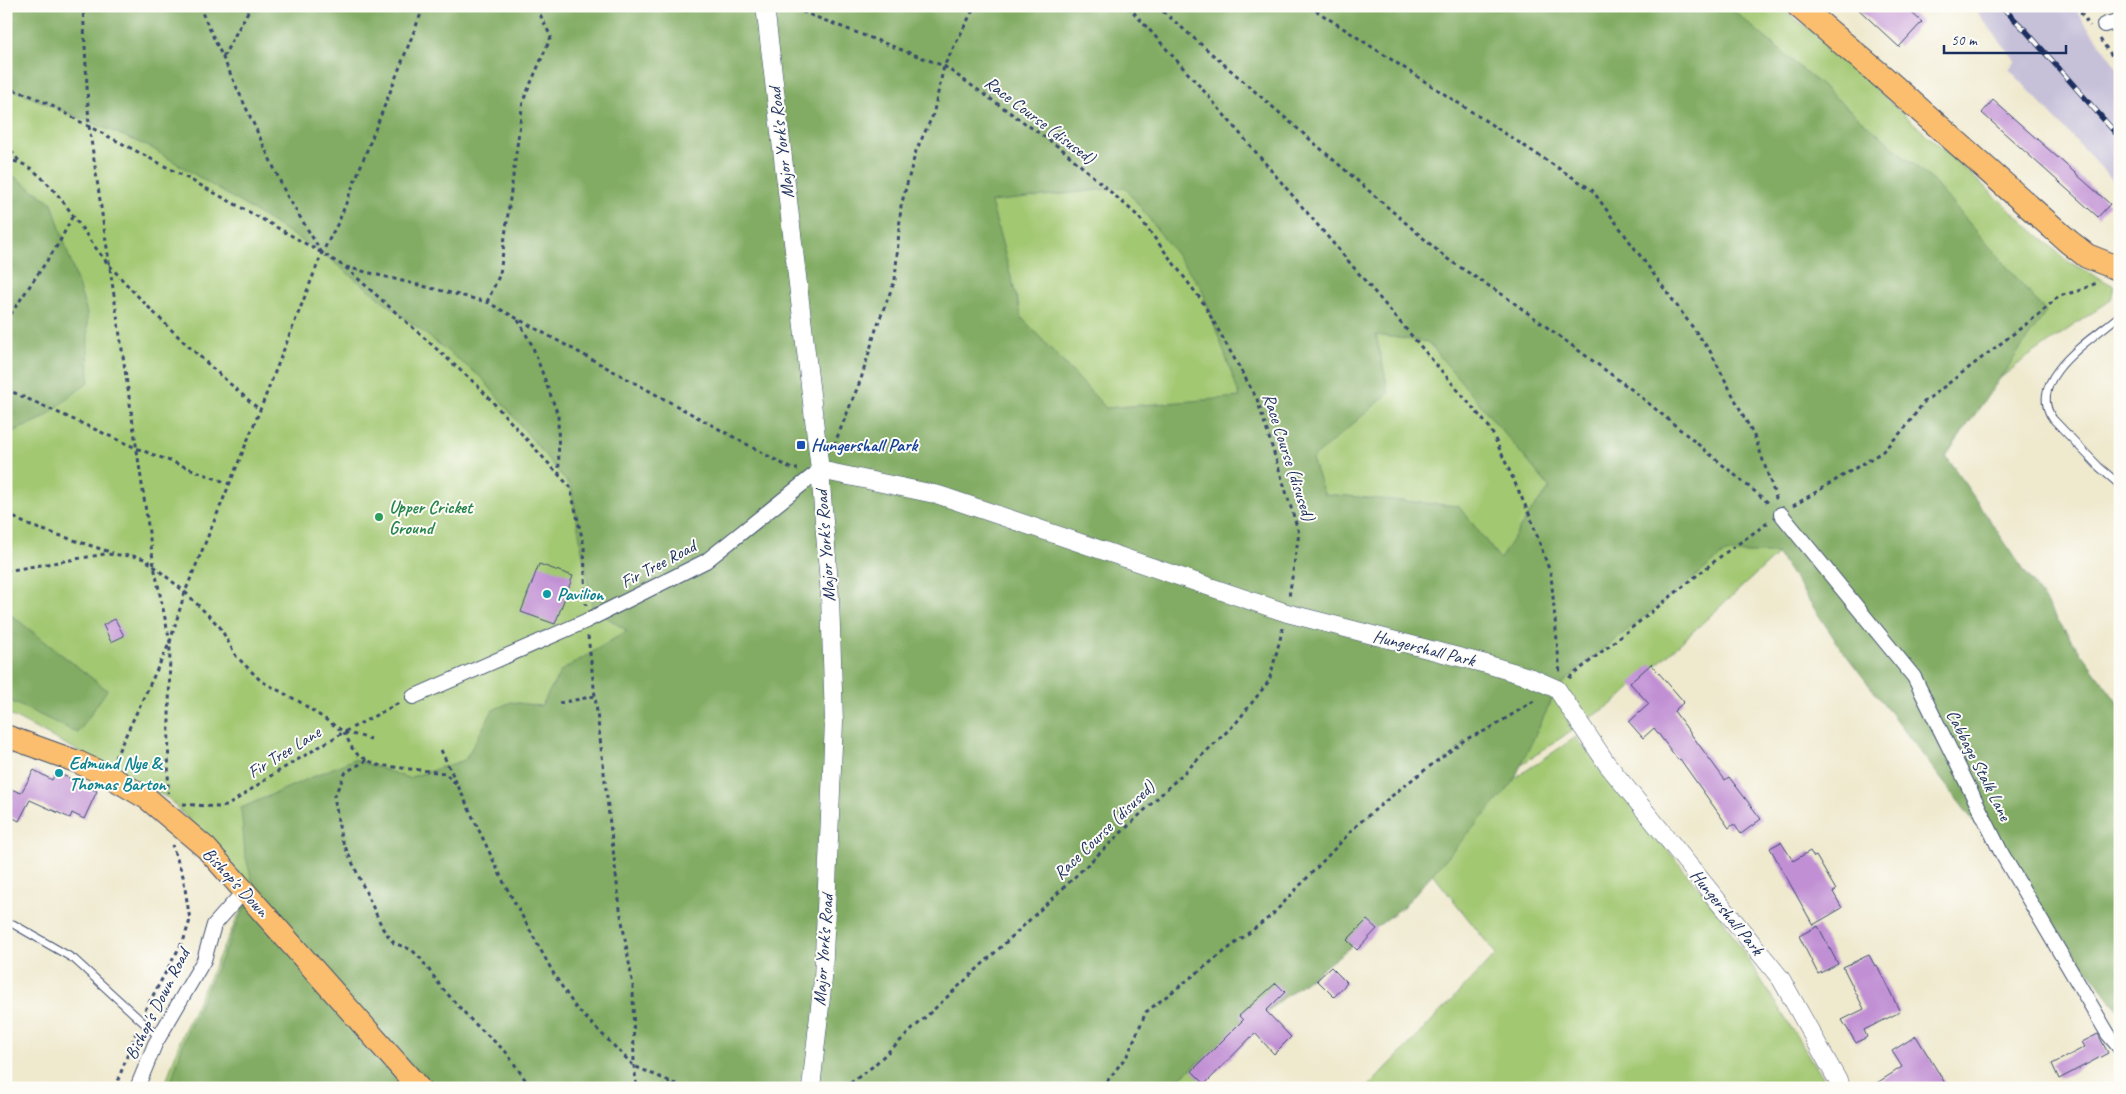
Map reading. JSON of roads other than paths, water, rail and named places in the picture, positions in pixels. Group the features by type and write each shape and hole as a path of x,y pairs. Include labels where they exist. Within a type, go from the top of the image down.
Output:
{"highway":[{"path":"1799,6 1885,79 2069,242 2111,274"}],"main road":[{"name":"Bishop's Down","path":"6,736 78,762 114,779 148,799 206,848 419,1088"}],"street":[{"name":"Major York's Road","path":"765,6 820,470 830,597 834,722 822,979 811,1088"},
{"path":"2104,25 2120,20"},
{"name":"Hungershall Park","path":"820,470 939,495 1287,613 1486,664 1532,678 1557,690 1610,768 1781,979 1842,1088"},
{"name":"Fir Tree Road","path":"413,697 586,622 706,561 820,470"},
{"name":"Cabbage Stalk Lane","path":"1781,514 1914,677 2002,854 2108,1034 2120,1048"},
{"name":"Bishop's Down Road","path":"136,1088 159,1037 204,960 214,925 245,890"}],"lane":[{"path":"2120,315 2064,363 2048,386 2044,400 2047,411 2053,419 2120,485"},
{"path":"13,924 74,959 159,1037"}],"railway":[{"path":"2001,6 2026,31 2120,138"}],"place":[{"name":"Hungershall Park","path":"801,445"},
{"name":"Upper Cricket Ground","path":"379,517"},
{"name":"Pavilion","path":"547,594"},
{"name":"Edmund Nye & Thomas Barton","path":"59,773"}]}
